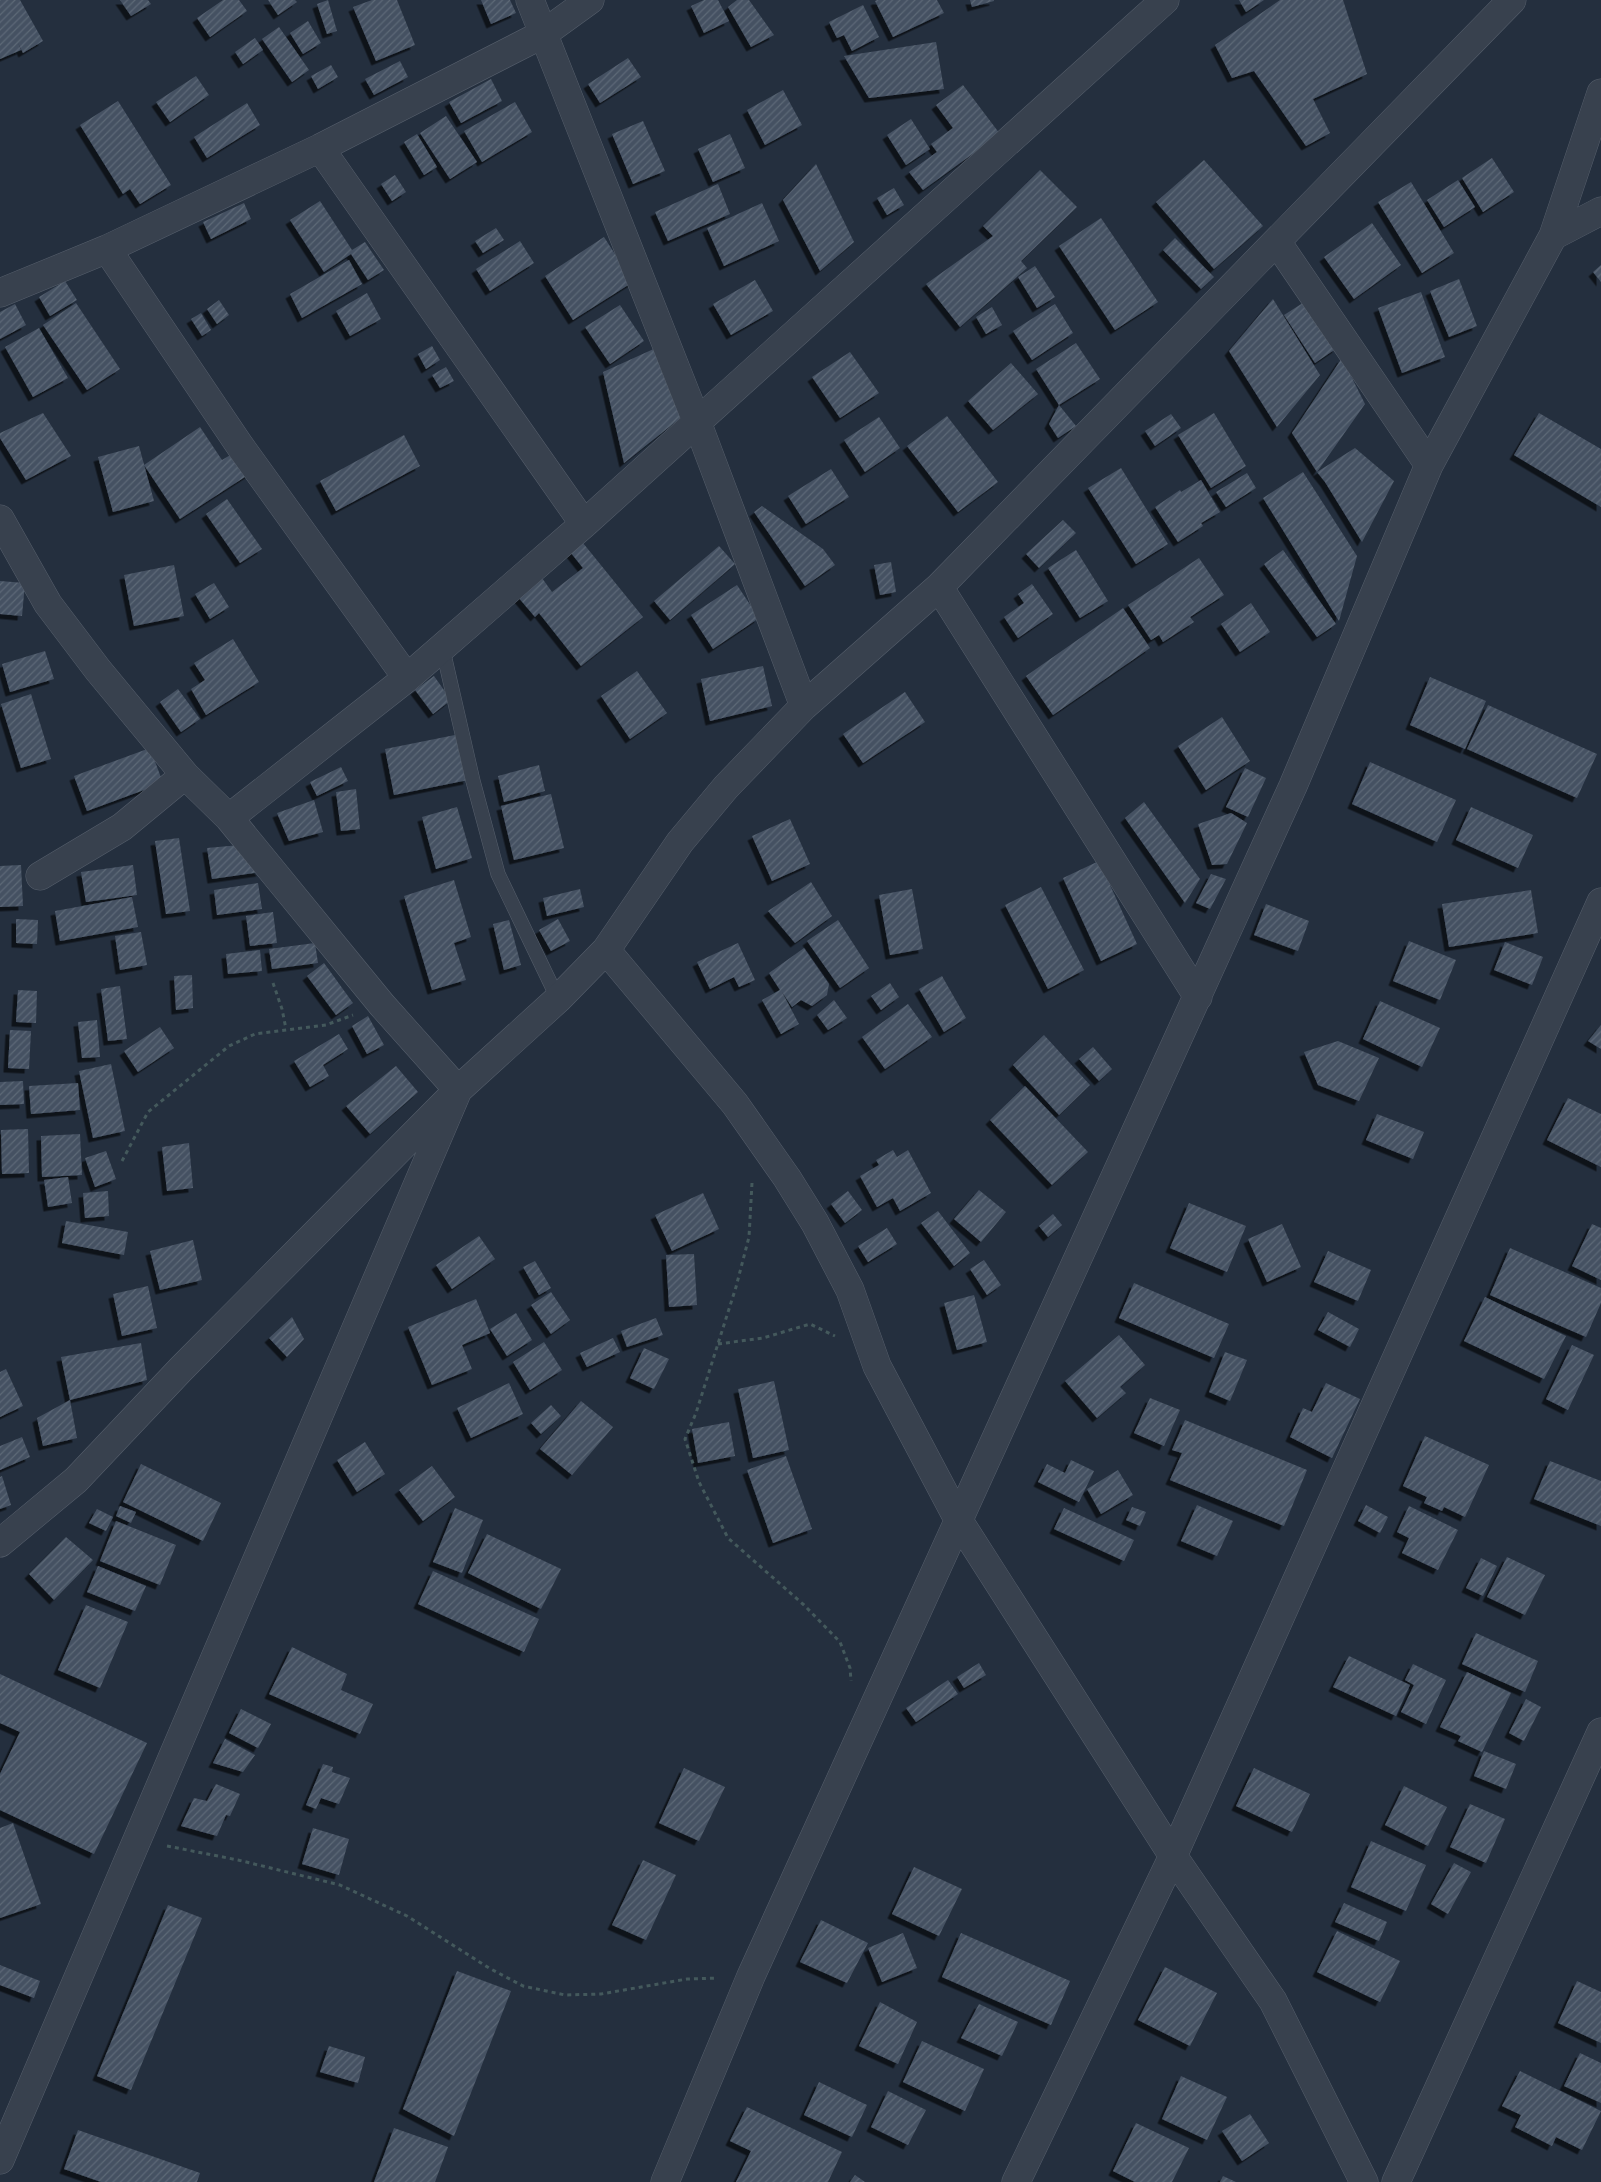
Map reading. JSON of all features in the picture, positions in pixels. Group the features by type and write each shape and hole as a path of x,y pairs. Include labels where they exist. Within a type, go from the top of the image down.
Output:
{"street":[{"path":"530,0 697,422 804,706"},
{"path":"0,293 108,249 320,148 542,34 590,0"},
{"path":"0,1543 76,1480 181,1369 458,1090 558,999 606,950 680,842 726,787 804,706 940,587 1512,0"},
{"path":"229,818 407,678 584,524 1159,2"},
{"path":"665,2182 752,1976 1293,786 1429,465 1553,236 1601,93"},
{"path":"320,148 584,524"},
{"path":"1553,236 1601,211"},
{"path":"1277,242 1429,465"},
{"path":"108,249 240,446 407,678"},
{"path":"0,519 48,604 98,670 185,775 229,818 382,1005 458,1090"},
{"path":"940,587 1198,997"},
{"path":"40,876 122,827 185,775"},
{"path":"1016,2182 1173,1856 1601,902"},
{"path":"606,950 735,1104 787,1178 815,1223 850,1290 877,1366 959,1521 1173,1856 1274,2001 1364,2182"},
{"path":"0,2160 458,1090"},
{"path":"1396,2182 1601,1732"}],"lane":[{"path":"442,646 473,781 498,874 558,999"}],"path":[{"path":"273,983 282,1009 286,1029"},
{"path":"122,1161 148,1112 229,1046 255,1034 326,1025 382,1005"},
{"path":"751,1177 753,1186 748,1237 736,1287 696,1413 685,1439 699,1482 728,1538 804,1605 840,1642 850,1668 851,1687"},
{"path":"718,1344 763,1338 810,1324 843,1340 877,1366"},
{"path":"137,1840 238,1860 340,1885 407,1916 489,1968 522,1986 565,1995 601,1994 687,1979 752,1976"}],"building":[{"path":"0,0 20,0 43,41 23,53 18,43 21,50 0,59"},
{"path":"120,0 148,0 151,4 131,16"},
{"path":"223,0 239,0 247,11 210,37 197,18"},
{"path":"268,0 295,0 297,2 278,15"},
{"path":"328,0 337,31 327,34 317,4"},
{"path":"372,0 397,0 415,45 376,61 353,7"},
{"path":"481,0 510,0 516,13 491,24"},
{"path":"704,0 718,0 729,21 704,33 691,6"},
{"path":"737,0 749,0 774,35 751,47 728,7"},
{"path":"937,0 944,13 893,37 875,1"},
{"path":"970,0 994,0 994,1 972,7"},
{"path":"1239,0 1264,0 1246,12"},
{"path":"1280,0 1343,0 1367,74 1313,99 1330,133 1306,146 1254,71 1232,78 1215,45"},
{"path":"863,5 879,37 852,51 844,35 837,38 829,22"},
{"path":"308,21 321,43 303,54 290,33"},
{"path":"279,27 309,70 292,82 262,39"},
{"path":"255,38 263,50 243,64 235,52"},
{"path":"936,42 944,89 869,98 844,56"},
{"path":"628,58 641,77 600,103 588,84"},
{"path":"400,61 408,77 374,95 365,79"},
{"path":"331,65 338,77 318,89 311,76"},
{"path":"196,76 209,95 170,122 156,102"},
{"path":"491,79 502,101 461,123 449,102"},
{"path":"963,85 1000,134 923,190 909,172 937,152 931,144 953,128 936,105"},
{"path":"783,90 802,125 765,145 747,110"},
{"path":"118,101 171,185 140,204 130,189 123,194 80,125"},
{"path":"515,102 532,132 482,162 464,131"},
{"path":"247,103 260,125 207,158 194,137"},
{"path":"446,116 477,162 450,179 420,133"},
{"path":"911,119 930,149 906,165 887,135"},
{"path":"643,121 665,171 633,184 612,134"},
{"path":"417,134 437,167 424,175 404,142"},
{"path":"730,134 745,168 713,182 698,149"},
{"path":"1492,158 1514,192 1483,212 1462,178"},
{"path":"1204,160 1263,226 1214,269 1156,202"},
{"path":"816,164 854,242 820,271 783,200"},
{"path":"1040,170 1077,207 1021,261 1027,268 960,327 926,284 993,236 983,226"},
{"path":"395,175 406,192 392,201 381,184"},
{"path":"1458,180 1475,207 1444,227 1427,200"},
{"path":"1411,182 1454,253 1422,273 1378,202"},
{"path":"718,184 730,214 668,241 655,212"},
{"path":"894,188 904,205 887,215 877,198"},
{"path":"320,201 352,250 365,242 384,270 368,280 351,254 324,272 290,220"},
{"path":"244,203 251,219 211,239 203,222"},
{"path":"762,203 779,241 724,266 707,228"},
{"path":"1101,218 1158,302 1115,330 1059,246"},
{"path":"1372,223 1401,265 1354,299 1324,257"},
{"path":"496,228 504,240 483,253 475,241"},
{"path":"604,237 633,282 573,320 545,276"},
{"path":"1175,238 1214,277 1201,289 1163,250"},
{"path":"520,241 534,263 490,291 476,269"},
{"path":"349,260 362,284 302,318 290,294"},
{"path":"1601,265 1601,282 1593,272"},
{"path":"1035,266 1055,297 1037,308 1018,277"},
{"path":"1459,279 1477,326 1449,337 1430,291"},
{"path":"755,280 773,311 731,335 713,304"},
{"path":"65,281 77,300 50,316 39,297"},
{"path":"1421,292 1445,357 1402,373 1378,308"},
{"path":"367,293 381,319 350,336 336,311"},
{"path":"1273,299 1320,375 1277,427 1229,351"},
{"path":"219,300 229,315 217,324 207,309"},
{"path":"1306,301 1337,348 1315,363 1284,315"},
{"path":"76,303 120,369 87,390 43,325"},
{"path":"15,304 26,325 0,339 0,312"},
{"path":"1055,304 1073,333 1032,360 1013,331"},
{"path":"620,305 644,341 610,364 585,327"},
{"path":"992,307 1002,325 986,334 976,317"},
{"path":"201,313 211,330 202,336 191,319"},
{"path":"39,328 68,378 33,397 5,347"},
{"path":"1076,343 1100,379 1059,405 1036,369"},
{"path":"432,346 440,360 426,369 418,354"},
{"path":"658,347 683,416 624,463 603,372"},
{"path":"850,352 879,393 840,418 812,377"},
{"path":"1342,358 1365,404 1317,472 1292,433"},
{"path":"1011,363 1038,394 993,430 968,401"},
{"path":"446,367 454,381 440,388 432,375"},
{"path":"1059,405 1076,426 1058,438 1049,424"},
{"path":"43,413 71,456 26,480 0,438 0,433"},
{"path":"1214,413 1246,466 1211,488 1178,435"},
{"path":"1539,413 1601,449 1601,507 1514,455"},
{"path":"1171,414 1181,428 1155,446 1145,431"},
{"path":"947,416 998,482 958,512 907,446"},
{"path":"879,417 900,448 865,472 844,440"},
{"path":"200,427 222,460 237,451 251,473 180,519 144,465"},
{"path":"404,435 420,466 336,511 320,481"},
{"path":"139,446 154,501 113,512 98,457"},
{"path":"1355,448 1394,481 1362,542 1325,482 1317,472"},
{"path":"1121,468 1168,544 1136,564 1088,488"},
{"path":"831,469 849,497 806,524 788,496"},
{"path":"1303,472 1357,556 1339,621 1263,498"},
{"path":"1247,473 1256,488 1226,507 1216,492"},
{"path":"1201,480 1220,512 1201,523 1203,526 1178,542 1155,507 1180,490 1181,492"},
{"path":"227,499 262,549 240,563 206,514"},
{"path":"762,506 823,549 835,565 805,586 754,512"},
{"path":"1063,520 1076,533 1039,568 1026,554"},
{"path":"583,543 643,617 581,666 539,613 535,617 518,597 542,578 552,592 583,568 571,553"},
{"path":"719,546 735,564 670,620 654,601"},
{"path":"1076,550 1108,601 1080,618 1048,568"},
{"path":"1283,550 1336,624 1317,637 1264,564"},
{"path":"1199,558 1224,595 1190,617 1194,622 1163,642 1159,635 1151,640 1128,605"},
{"path":"891,562 896,592 880,595 874,565"},
{"path":"174,565 184,616 134,626 124,575"},
{"path":"0,581 25,583 22,616 0,614"},
{"path":"214,583 229,607 210,619 195,594"},
{"path":"1032,584 1053,614 1018,638 1004,617 1024,603 1018,594"},
{"path":"737,585 759,618 713,649 691,615"},
{"path":"1251,603 1270,632 1240,652 1221,624"},
{"path":"1123,608 1150,648 1053,715 1026,676"},
{"path":"233,639 259,682 206,715 191,689 205,680 194,663"},
{"path":"45,651 54,679 10,692 2,664"},
{"path":"763,666 772,706 710,721 701,679"},
{"path":"637,671 667,713 630,739 601,696"},
{"path":"434,676 451,700 433,714 415,690"},
{"path":"1430,677 1486,701 1465,749 1410,725"},
{"path":"178,689 200,719 181,732 160,702"},
{"path":"905,692 925,722 863,763 843,734"},
{"path":"31,694 51,759 21,768 1,704"},
{"path":"1488,705 1597,754 1577,798 1467,749"},
{"path":"1222,717 1250,761 1206,790 1178,746"},
{"path":"460,734 468,780 394,795 385,749"},
{"path":"150,748 163,783 87,811 74,776"},
{"path":"1370,762 1456,800 1437,842 1352,804"},
{"path":"539,765 545,791 504,802 498,776"},
{"path":"341,767 348,781 317,796 310,782"},
{"path":"1245,768 1266,778 1248,817 1226,807"},
{"path":"356,789 360,829 341,831 336,792"},
{"path":"551,794 564,848 514,860 501,806"},
{"path":"314,800 323,832 289,841 277,813"},
{"path":"1144,802 1200,879 1185,903 1125,818"},
{"path":"457,807 472,858 436,869 422,817"},
{"path":"1471,807 1533,835 1518,868 1456,840"},
{"path":"1231,813 1247,823 1227,864 1212,865 1198,824"},
{"path":"790,819 810,864 772,881 752,836"},
{"path":"179,838 190,911 166,914 155,841"},
{"path":"240,845 261,872 212,879 207,848"},
{"path":"1099,861 1137,944 1101,961 1063,878"},
{"path":"21,865 23,906 0,907 0,866"},
{"path":"133,865 137,895 86,902 81,872"},
{"path":"1211,874 1226,879 1210,909 1196,903"},
{"path":"454,880 471,937 454,943 466,980 432,990 404,896"},
{"path":"811,882 832,916 795,943 768,911"},
{"path":"258,883 262,909 217,915 214,890"},
{"path":"1041,887 1084,970 1048,989 1005,905"},
{"path":"580,889 584,907 547,916 543,898"},
{"path":"912,889 923,949 890,955 879,895"},
{"path":"1531,890 1538,933 1449,947 1442,904"},
{"path":"132,897 138,927 60,941 55,911"},
{"path":"1266,904 1309,921 1298,951 1254,935"},
{"path":"273,912 277,943 250,946 246,916"},
{"path":"16,919 38,920 37,944 16,943"},
{"path":"558,919 570,941 551,951 539,930"},
{"path":"509,920 521,965 504,970 493,924"},
{"path":"838,920 869,968 840,988 807,941"},
{"path":"141,932 147,965 120,970 115,936"},
{"path":"1409,941 1456,960 1440,1000 1393,981"},
{"path":"1505,942 1543,957 1532,985 1494,970"},
{"path":"315,943 318,963 272,969 269,949"},
{"path":"738,943 755,980 739,987 734,977 710,989 697,962"},
{"path":"804,948 829,984 827,995 812,1006 801,1000 792,1007 782,992 799,1024 781,1034 762,1000 780,990 769,973"},
{"path":"260,950 262,971 228,974 226,954"},
{"path":"324,963 353,1003 336,1015 307,976"},
{"path":"192,975 193,1008 176,1010 174,976"},
{"path":"942,976 966,1018 944,1032 919,989"},
{"path":"890,983 899,997 881,1010 871,996"},
{"path":"120,986 127,1039 108,1041 101,989"},
{"path":"18,990 37,991 36,1023 16,1022"},
{"path":"834,1000 847,1018 828,1030 817,1015"},
{"path":"1380,1001 1440,1028 1422,1067 1363,1039"},
{"path":"908,1004 932,1037 885,1069 862,1037"},
{"path":"368,1016 384,1045 367,1054 352,1026"},
{"path":"97,1020 100,1057 82,1058 78,1022"},
{"path":"1601,1025 1601,1049 1588,1041"},
{"path":"160,1027 174,1048 138,1072 124,1051"},
{"path":"10,1030 31,1031 29,1069 8,1068"},
{"path":"339,1034 348,1049 323,1065 329,1076 310,1087 294,1061"},
{"path":"1044,1035 1090,1085 1059,1115 1013,1065"},
{"path":"1338,1041 1379,1058 1359,1101 1318,1085 1304,1052"},
{"path":"1093,1047 1112,1069 1099,1081 1079,1059"},
{"path":"111,1064 125,1131 93,1138 79,1071"},
{"path":"396,1066 418,1092 370,1134 346,1106"},
{"path":"23,1081 24,1104 0,1105 0,1082"},
{"path":"78,1083 80,1110 31,1114 29,1086"},
{"path":"1025,1086 1088,1152 1052,1185 990,1120"},
{"path":"1568,1098 1601,1114 1601,1167 1547,1140"},
{"path":"1377,1114 1424,1132 1413,1159 1366,1140"},
{"path":"28,1129 29,1173 2,1174 1,1130"},
{"path":"80,1134 82,1175 42,1177 41,1136"},
{"path":"189,1143 193,1188 167,1191 162,1147"},
{"path":"893,1150 897,1157 908,1150 931,1193 900,1211 893,1198 877,1207 860,1176 879,1165 876,1160"},
{"path":"106,1151 116,1179 95,1187 85,1158"},
{"path":"68,1177 72,1203 48,1207 44,1180"},
{"path":"979,1190 1006,1212 981,1242 954,1219"},
{"path":"108,1191 109,1216 85,1218 83,1193"},
{"path":"848,1191 862,1210 845,1223 831,1204"},
{"path":"703,1193 719,1229 672,1251 655,1215"},
{"path":"1189,1203 1246,1226 1227,1272 1170,1248"},
{"path":"938,1211 970,1253 954,1266 921,1223"},
{"path":"1053,1214 1062,1225 1048,1237 1039,1226"},
{"path":"66,1221 128,1232 124,1255 62,1243"},
{"path":"1282,1224 1301,1267 1267,1282 1248,1239"},
{"path":"1592,1224 1601,1228 1601,1280 1572,1266"},
{"path":"887,1228 897,1244 868,1262 858,1246"},
{"path":"479,1236 495,1259 452,1289 436,1265"},
{"path":"193,1240 202,1280 160,1290 150,1251"},
{"path":"1510,1248 1601,1288 1601,1303 1586,1337 1490,1295"},
{"path":"1328,1251 1371,1270 1358,1301 1314,1282"},
{"path":"694,1254 697,1305 669,1307 666,1255"},
{"path":"984,1260 1001,1285 987,1295 970,1269"},
{"path":"535,1261 551,1288 539,1295 523,1267"},
{"path":"1134,1283 1229,1324 1214,1358 1119,1318"},
{"path":"148,1286 157,1328 122,1336 113,1294"},
{"path":"551,1292 570,1320 551,1334 531,1305"},
{"path":"974,1295 987,1342 957,1350 944,1303"},
{"path":"1485,1297 1566,1336 1544,1379 1464,1341"},
{"path":"476,1299 490,1333 462,1345 472,1369 432,1385 408,1327"},
{"path":"1328,1312 1359,1329 1350,1347 1318,1330"},
{"path":"516,1313 532,1340 507,1356 490,1329"},
{"path":"292,1317 304,1339 287,1357 269,1338"},
{"path":"656,1318 663,1335 627,1347 621,1331"},
{"path":"1119,1335 1145,1365 1120,1387 1126,1393 1097,1418 1065,1381"},
{"path":"613,1338 620,1352 587,1367 580,1353"},
{"path":"544,1342 562,1370 530,1390 513,1362"},
{"path":"141,1343 147,1380 70,1400 61,1357"},
{"path":"1572,1345 1594,1355 1568,1410 1546,1399"},
{"path":"644,1348 669,1359 654,1389 630,1378"},
{"path":"1225,1352 1247,1360 1230,1401 1209,1392"},
{"path":"6,1369 23,1406 0,1417 0,1372"},
{"path":"774,1381 789,1450 753,1458 738,1389"},
{"path":"509,1383 523,1414 471,1438 457,1408"},
{"path":"1326,1383 1360,1399 1332,1458 1290,1437 1303,1408 1312,1412"},
{"path":"1150,1398 1180,1410 1164,1446 1134,1433"},
{"path":"70,1400 77,1438 43,1446 37,1418"},
{"path":"581,1401 613,1427 572,1475 540,1449"},
{"path":"551,1405 561,1416 541,1434 531,1423"},
{"path":"1185,1420 1307,1470 1284,1526 1170,1480 1182,1453 1172,1450"},
{"path":"729,1422 735,1456 698,1463 692,1429"},
{"path":"1425,1436 1489,1465 1465,1517 1444,1507 1442,1511 1424,1503 1427,1497 1403,1486"},
{"path":"22,1437 30,1457 0,1470 0,1446"},
{"path":"365,1442 385,1474 357,1492 337,1460"},
{"path":"786,1456 812,1529 773,1543 747,1470"},
{"path":"1071,1460 1094,1471 1079,1502 1038,1482 1047,1464 1065,1473"},
{"path":"1550,1461 1601,1481 1601,1526 1534,1499"},
{"path":"141,1464 221,1503 203,1541 123,1502"},
{"path":"432,1466 455,1497 423,1521 399,1490"},
{"path":"1118,1470 1133,1495 1101,1514 1087,1489"},
{"path":"2,1476 11,1505 0,1509 0,1477"},
{"path":"1197,1505 1233,1521 1217,1556 1181,1541"},
{"path":"1366,1505 1388,1517 1380,1533 1358,1521"},
{"path":"120,1506 136,1512 131,1523 116,1516"},
{"path":"1409,1506 1458,1530 1438,1570 1402,1553 1409,1538 1397,1532"},
{"path":"1132,1507 1146,1512 1140,1526 1126,1520"},
{"path":"455,1508 483,1520 462,1573 433,1562"},
{"path":"1064,1508 1134,1540 1124,1561 1054,1529"},
{"path":"97,1509 113,1517 106,1531 89,1523"},
{"path":"116,1521 176,1545 160,1585 100,1561"},
{"path":"487,1534 561,1569 541,1609 468,1573"},
{"path":"66,1537 93,1560 54,1600 29,1574"},
{"path":"1507,1557 1545,1575 1525,1615 1487,1597"},
{"path":"1481,1558 1497,1566 1483,1596 1466,1588"},
{"path":"98,1566 146,1586 135,1611 87,1592"},
{"path":"433,1571 539,1619 524,1652 418,1604"},
{"path":"86,1605 128,1622 100,1688 58,1670"},
{"path":"1476,1633 1538,1661 1525,1692 1462,1664"},
{"path":"292,1647 347,1674 341,1690 373,1704 360,1734 269,1694"},
{"path":"1349,1656 1410,1685 1396,1716 1333,1687"},
{"path":"979,1663 986,1675 964,1688 957,1677"},
{"path":"1413,1664 1446,1680 1426,1724 1401,1712 1414,1685 1405,1680"},
{"path":"1467,1672 1511,1693 1482,1752 1458,1741 1461,1736 1440,1727"},
{"path":"0,1674 147,1743 94,1854 0,1810 0,1774 20,1732 0,1723"},
{"path":"948,1680 958,1694 916,1722 906,1708"},
{"path":"1526,1699 1541,1707 1524,1741 1509,1733"},
{"path":"241,1709 271,1724 258,1748 229,1733"},
{"path":"225,1739 255,1755 243,1772 213,1763"},
{"path":"1484,1751 1516,1764 1506,1789 1474,1776"},
{"path":"323,1764 333,1767 332,1772 350,1778 339,1804 321,1798 316,1809 306,1805"},
{"path":"684,1768 725,1787 699,1841 659,1823"},
{"path":"1254,1768 1310,1794 1292,1832 1236,1806"},
{"path":"216,1784 240,1794 230,1816 226,1815 217,1836 181,1826 194,1798 207,1801"},
{"path":"1404,1786 1447,1807 1428,1846 1385,1825"},
{"path":"1470,1804 1505,1819 1486,1863 1450,1847"},
{"path":"13,1823 41,1904 0,1918 0,1828"},
{"path":"313,1828 349,1839 339,1875 302,1864"},
{"path":"1371,1841 1426,1865 1406,1911 1351,1887"},
{"path":"643,1860 676,1875 646,1940 612,1925"},
{"path":"1454,1863 1471,1872 1448,1914 1431,1904"},
{"path":"914,1867 962,1889 939,1936 892,1914"},
{"path":"1344,1903 1387,1922 1379,1941 1335,1922"},
{"path":"168,1905 202,1918 131,2090 97,2076"},
{"path":"821,1920 868,1943 847,1983 800,1962"},
{"path":"1337,1931 1400,1961 1380,2002 1317,1972"},
{"path":"903,1933 917,1968 882,1982 868,1948"},
{"path":"961,1933 1070,1981 1051,2025 942,1977"},
{"path":"0,1965 40,1981 34,1998 0,1985"},
{"path":"1165,1967 1217,1993 1190,2046 1138,2020"},
{"path":"457,1971 511,1991 454,2136 403,2109"},
{"path":"1577,1981 1601,1992 1601,2043 1558,2023"},
{"path":"880,2002 917,2022 898,2064 859,2046"},
{"path":"979,2004 1018,2022 1002,2056 961,2038"},
{"path":"922,2041 984,2069 965,2111 903,2082"},
{"path":"329,2046 365,2057 358,2083 320,2072"},
{"path":"1580,2053 1601,2063 1601,2103 1564,2086"},
{"path":"1520,2071 1601,2111 1582,2150 1556,2137 1552,2146 1515,2127 1521,2115 1502,2106"},
{"path":"1181,2076 1227,2097 1207,2140 1162,2119"},
{"path":"819,2082 867,2105 852,2137 804,2115"},
{"path":"888,2091 926,2110 908,2145 871,2127"},
{"path":"747,2107 842,2152 828,2182 736,2182 751,2151 730,2141"},
{"path":"1250,2114 1269,2143 1242,2161 1222,2131"},
{"path":"1136,2123 1189,2148 1172,2182 1135,2182 1113,2171"},
{"path":"394,2128 448,2147 435,2182 374,2182"},
{"path":"78,2130 200,2173 197,2182 101,2182 64,2169"},
{"path":"855,2175 865,2182 850,2182"},
{"path":"1223,2176 1236,2182 1220,2182"}]}
